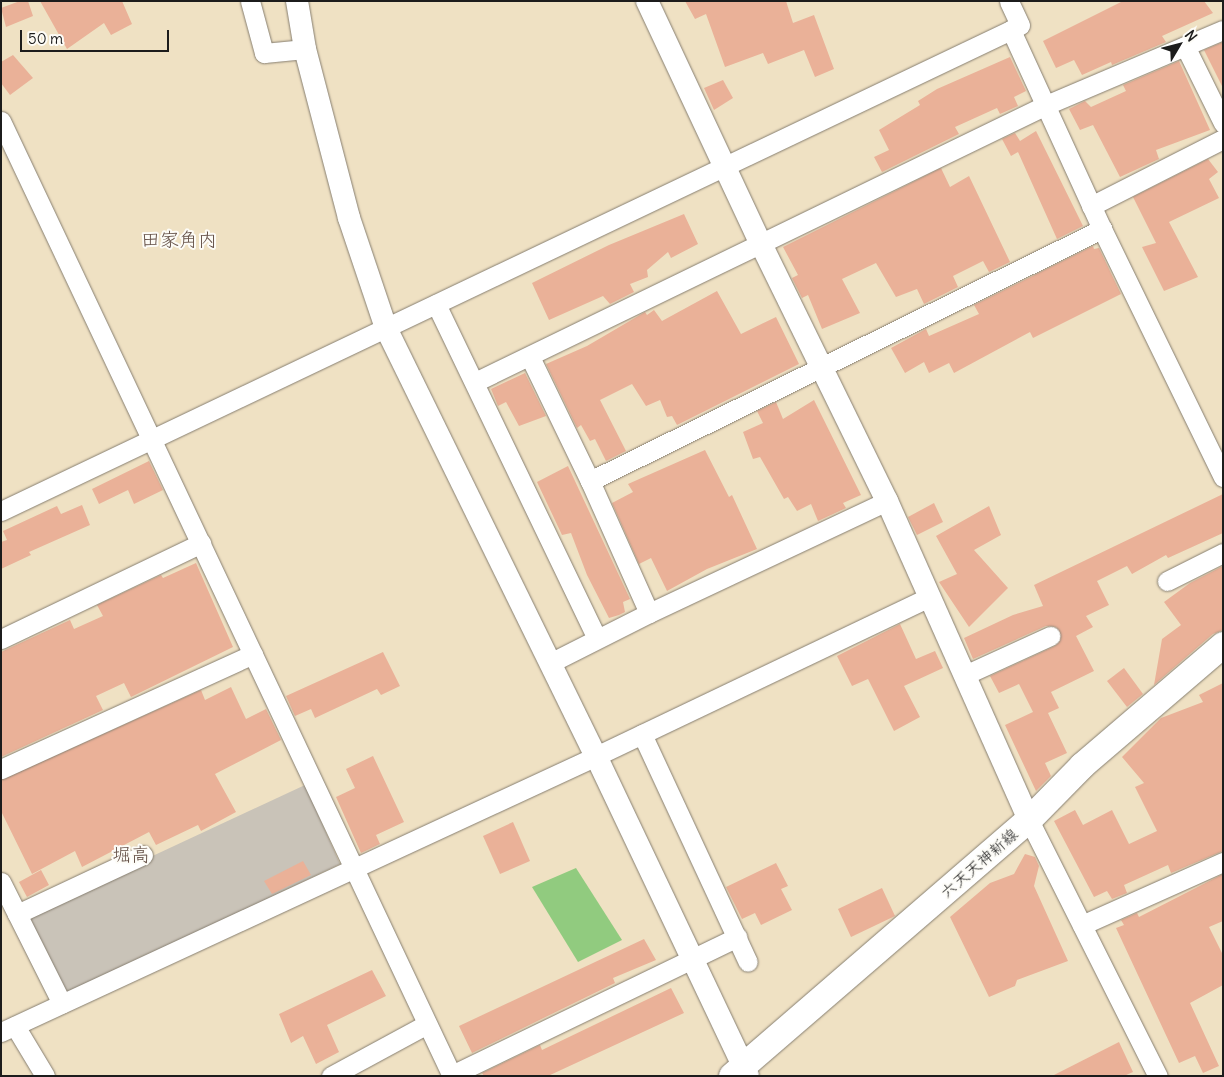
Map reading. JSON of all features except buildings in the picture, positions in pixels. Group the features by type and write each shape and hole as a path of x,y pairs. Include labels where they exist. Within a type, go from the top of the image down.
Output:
{"main road":[{"name":"六天天神新線","path":"741,1072 1029,820 1082,766 1223,645"}],"street":[{"path":"250,1 264,53 305,49"},
{"path":"297,1 305,49 348,218 386,328 596,756 692,958 741,1072"},
{"path":"647,1 762,246 887,501 1029,820 1082,925 1151,1074"},
{"path":"1,511 1011,30 1020,25 1009,1"},
{"path":"1011,30 1102,229 1223,477"},
{"path":"475,382 762,246 1046,105 1223,30"},
{"path":"1185,46 1223,123"},
{"path":"1,121 452,1075 737,937"},
{"path":"1092,206 1223,140"},
{"path":"590,481 1102,229"},
{"path":"436,304 597,638"},
{"path":"530,357 590,481 649,613"},
{"path":"550,663 649,613 887,501"},
{"path":"1,639 201,543"},
{"path":"1167,580 1223,552"},
{"path":"45,1076 8,1029 596,756 930,597"},
{"path":"965,676 1050,636"},
{"path":"1,770 253,654"},
{"path":"642,734 748,962"},
{"path":"17,914 143,855"},
{"path":"1082,925 1223,862"},
{"path":"1,882 62,1004"},
{"path":"331,1076 428,1024"}],"shaded area":[{"path":"305,785 340,864 64,996 26,915"}],"green space":[{"path":"576,868 622,940 578,962 532,887"}],"district":[{"name":"田家角内","path":"179,240"},
{"name":"堀高","path":"131,855"}]}
